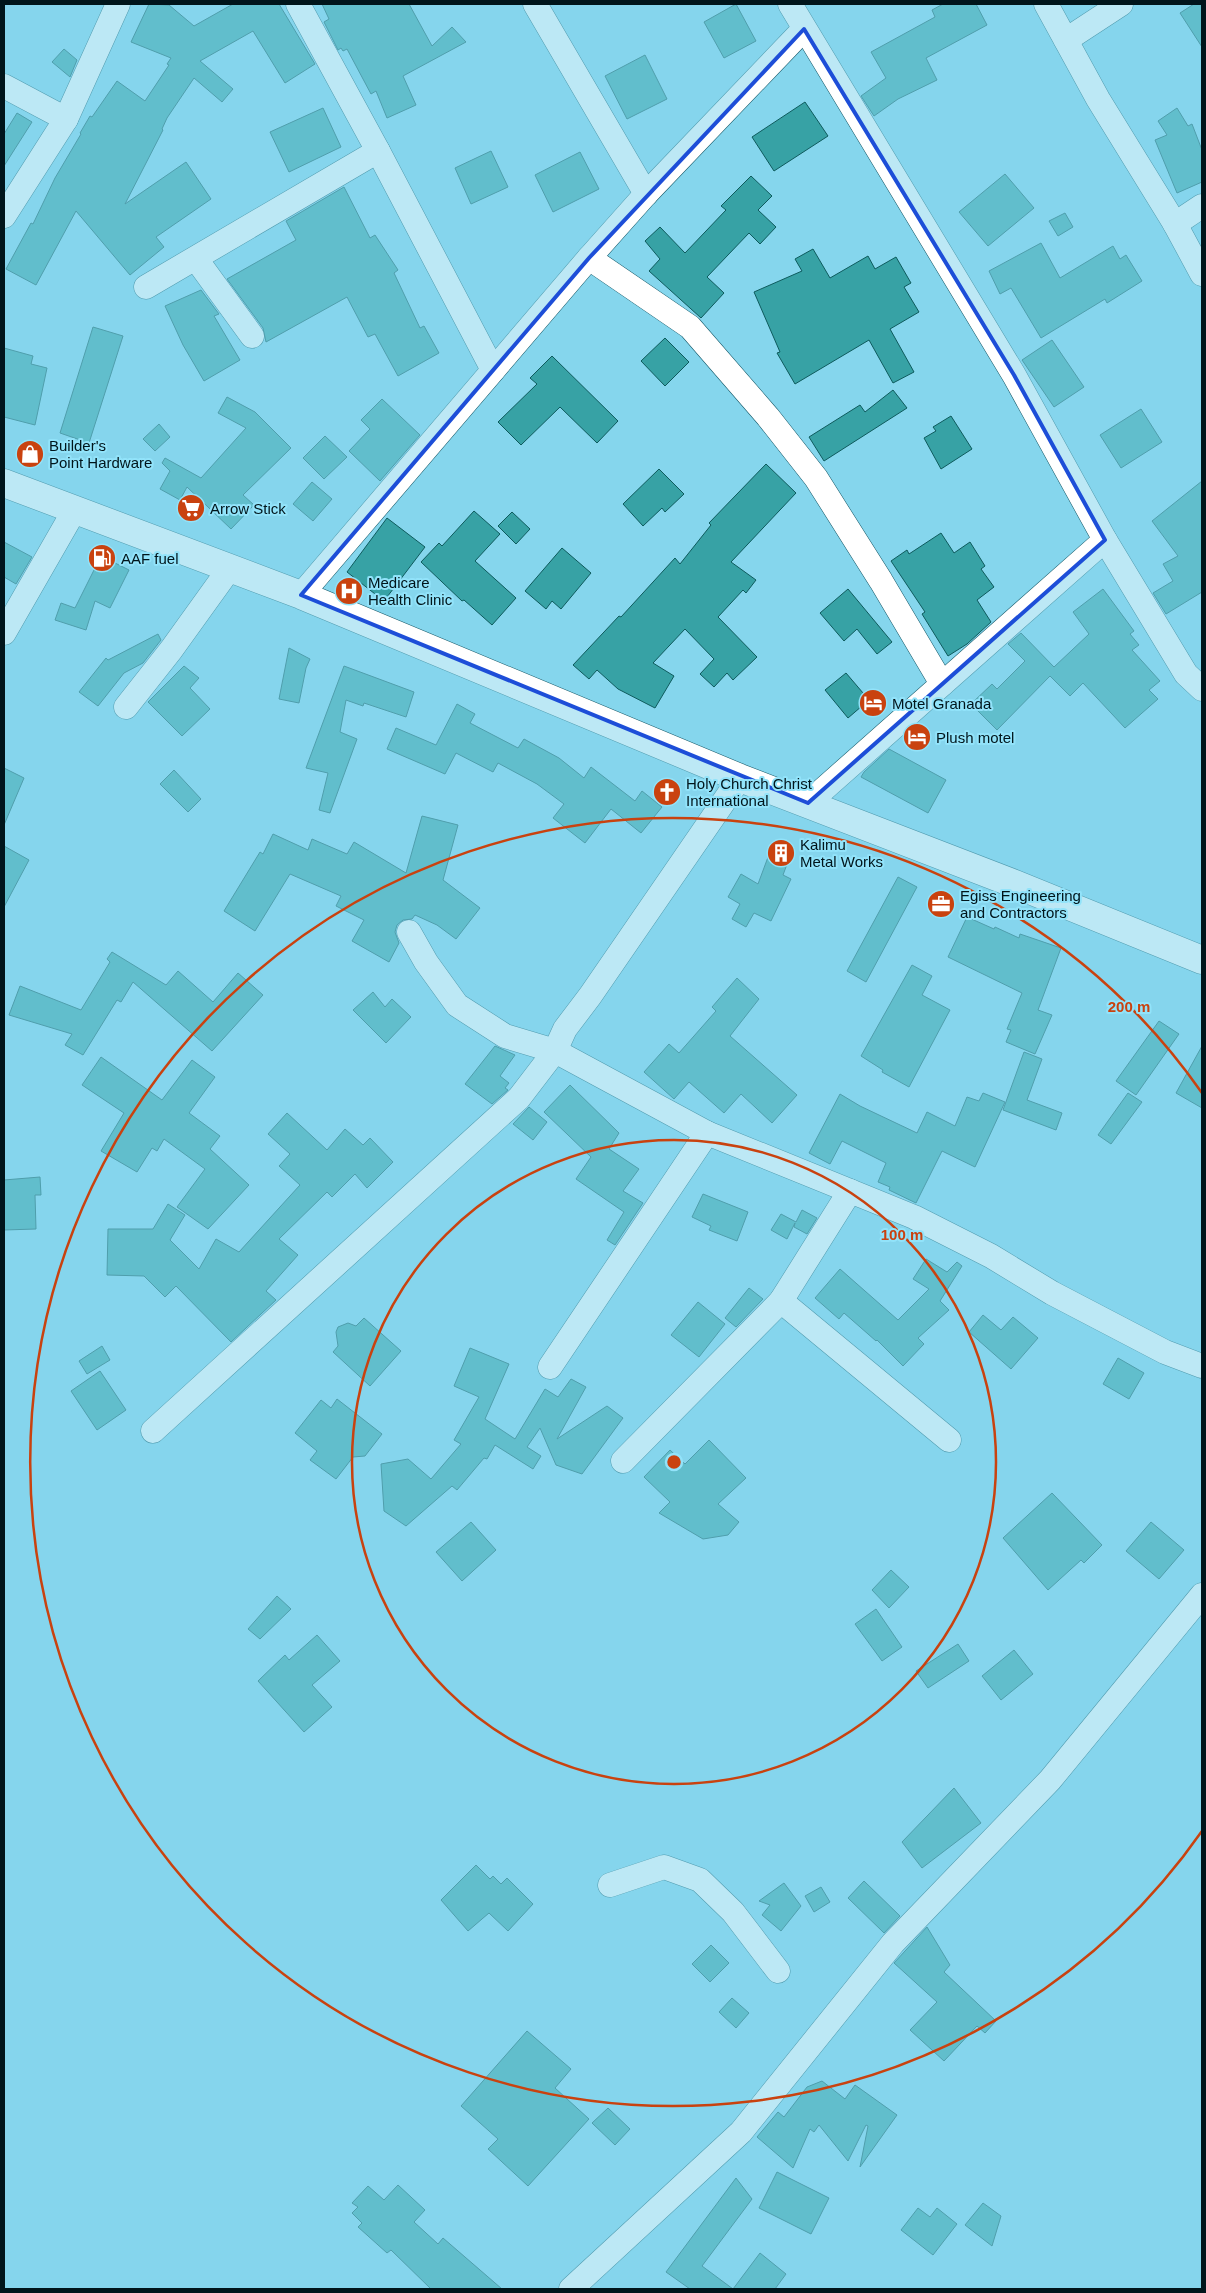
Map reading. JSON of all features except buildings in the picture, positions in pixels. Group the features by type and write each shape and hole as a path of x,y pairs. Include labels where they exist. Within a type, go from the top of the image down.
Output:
{"street":[{"path":"4,216 66,119 118,4"},
{"path":"298,4 493,370"},
{"path":"535,4 646,194"},
{"path":"790,4 1014,375 1104,540 1186,674 1202,689"},
{"path":"1046,4 1098,99 1175,224 1202,274"},
{"path":"1066,40 1121,4"},
{"path":"301,595 588,258 646,194 804,28"},
{"path":"4,86 66,119"},
{"path":"146,287 378,151"},
{"path":"1175,224 1202,206"},
{"path":"588,258 690,327 768,416 821,486 882,582 942,684"},
{"path":"196,259 252,336"},
{"path":"4,483 301,595 740,778 808,803 1202,960"},
{"path":"4,633 74,511"},
{"path":"808,803 1104,540"},
{"path":"126,707 171,650 230,568"},
{"path":"153,1431 520,1098 556,1051 565,1029 590,996 740,778"},
{"path":"409,932 426,962 457,1005 505,1036 556,1051 707,1133 914,1217 991,1256 1052,1293 1165,1352 1202,1366"},
{"path":"550,1367 707,1133"},
{"path":"624,1461 781,1301 850,1191"},
{"path":"781,1301 949,1440"},
{"path":"571,2289 741,2132 893,1943 1050,1780 1202,1595"},
{"path":"610,1884 664,1867 700,1880 733,1912 778,1970"}],"highlighted area":[{"path":"804,29 1014,375 1105,540 808,803 301,595 589,258"}],"place":[{"name":"Builder's Point Hardware","path":"30,454"},
{"name":"Arrow Stick","path":"191,508"},
{"name":"AAF fuel","path":"102,558"},
{"name":"Medicare Health Clinic","path":"349,591"},
{"name":"Motel Granada","path":"873,703"},
{"name":"Plush motel","path":"917,737"},
{"name":"Holy Church Christ International","path":"667,792"},
{"name":"Kalimu Metal Works","path":"781,853"},
{"name":"Egiss Engineering and Contractors","path":"941,904"}]}
